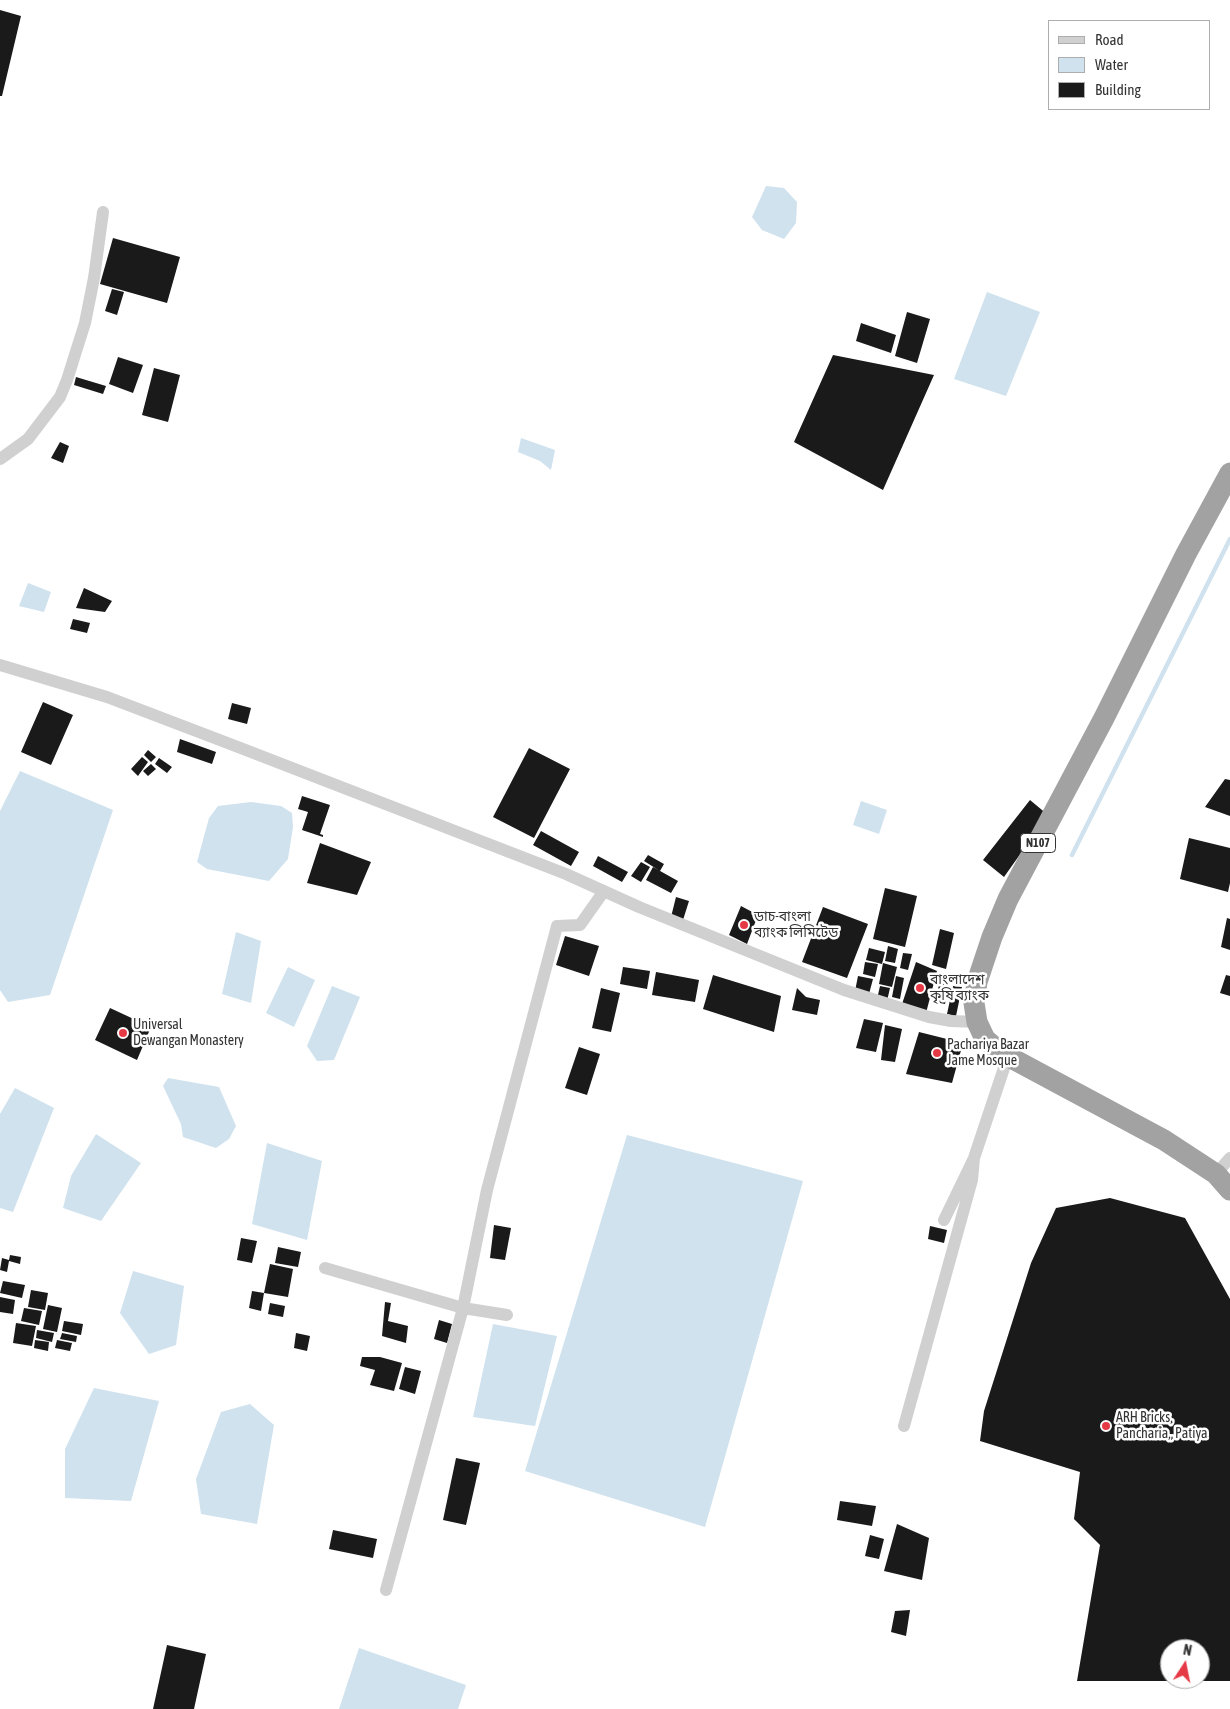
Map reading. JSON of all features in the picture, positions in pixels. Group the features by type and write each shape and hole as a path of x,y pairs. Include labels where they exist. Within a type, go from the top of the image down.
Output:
{"highway":[{"name":"N107","path":"1230,473 1177,571 1100,727 1008,899 992,937 978,982 974,1003 977,1022 986,1039 1008,1056 1164,1140 1216,1174 1230,1190"}],"street":[{"path":"0,459 28,439 60,397 85,323 94,278 103,212"},
{"path":"0,665 107,697 604,891 844,990 929,1017 977,1022"},
{"path":"386,1590 462,1308 487,1190 558,926 580,925 604,891"},
{"path":"944,1220 974,1158 1008,1056"},
{"path":"904,1426 972,1180 974,1158"},
{"path":"1216,1174 1230,1158"},
{"path":"325,1268 462,1308 508,1315"}],"water":[{"path":"766,186 784,188 797,202 796,223 784,239 762,230 752,217"},
{"path":"987,292 1040,312 1006,396 954,379"},
{"path":"521,438 555,450 551,470 540,461 518,452"},
{"path":"28,583 51,592 44,612 19,606"},
{"path":"20,771 113,810 50,995 8,1002 0,990 0,811"},
{"path":"861,801 887,810 879,834 853,825"},
{"path":"251,802 281,806 292,813 293,827 288,859 269,881 207,869 197,862 209,818 218,806"},
{"path":"236,932 261,941 251,1003 222,994"},
{"path":"288,967 315,980 294,1027 266,1013"},
{"path":"332,986 360,997 334,1060 317,1061 307,1046"},
{"path":"168,1078 219,1087 236,1126 229,1139 216,1148 183,1137 181,1124 163,1086"},
{"path":"15,1088 54,1108 13,1212 0,1208 0,1114"},
{"path":"96,1134 141,1163 101,1221 63,1208 71,1176"},
{"path":"627,1135 803,1181 705,1527 525,1471"},
{"path":"267,1143 322,1161 307,1240 252,1224"},
{"path":"133,1271 184,1286 176,1345 149,1354 120,1313"},
{"path":"493,1324 557,1336 535,1426 473,1417"},
{"path":"94,1388 159,1401 131,1501 65,1498 65,1449"},
{"path":"250,1404 274,1425 257,1524 201,1514 196,1479 221,1412"},
{"path":"359,1648 466,1685 458,1709 339,1709"}],"building":[{"path":"0,10 21,16 2,96 0,96"},
{"path":"113,238 180,257 167,303 100,284"},
{"path":"112,289 124,292 117,315 105,311"},
{"path":"907,312 930,319 917,363 895,356"},
{"path":"861,323 896,335 891,353 856,341"},
{"path":"833,355 934,375 883,490 794,442"},
{"path":"118,357 143,365 133,393 109,384"},
{"path":"154,368 180,375 168,422 142,415"},
{"path":"76,377 106,386 103,394 74,385"},
{"path":"60,442 69,446 63,463 51,458"},
{"path":"84,588 112,601 105,612 76,608"},
{"path":"73,619 90,623 87,633 70,629"},
{"path":"43,702 73,715 51,765 21,752"},
{"path":"232,703 251,708 247,724 228,719"},
{"path":"180,739 216,752 212,764 177,752"},
{"path":"529,748 570,769 534,838 493,817"},
{"path":"148,750 156,757 151,762 144,755"},
{"path":"142,757 148,762 138,776 131,769"},
{"path":"159,758 172,767 167,773 155,764"},
{"path":"151,764 156,769 148,776 143,771"},
{"path":"1225,779 1230,780 1230,816 1205,807"},
{"path":"302,796 330,805 320,834 323,837 302,830 308,812 298,809"},
{"path":"1030,800 1048,815 1004,877 983,860"},
{"path":"541,831 579,852 571,866 533,845"},
{"path":"1189,838 1230,848 1230,883 1228,892 1180,879"},
{"path":"320,843 371,862 357,895 307,883"},
{"path":"648,855 664,864 660,871 644,861"},
{"path":"598,856 628,872 622,882 593,866"},
{"path":"641,862 650,867 641,882 631,876"},
{"path":"653,867 678,881 671,893 646,880"},
{"path":"885,888 917,896 905,947 873,939"},
{"path":"676,897 689,901 683,920 671,917"},
{"name":"ডাচ-বাংলা ব্যাংক লিমিটেড","path":"741,906 758,915 747,944 729,935"},
{"path":"823,907 868,924 847,978 802,962"},
{"path":"1227,918 1230,919 1230,950 1221,947"},
{"path":"940,929 954,933 946,969 932,965"},
{"path":"565,936 599,946 589,976 556,965"},
{"path":"888,946 898,949 895,963 885,961"},
{"path":"869,948 885,952 882,964 866,960"},
{"path":"903,953 912,954 908,970 900,968"},
{"path":"865,962 878,964 875,977 863,974"},
{"name":"বাংলাদেশ কৃষি ব্যাংক","path":"916,962 937,971 926,1013 902,1004"},
{"path":"883,963 897,967 892,987 879,984"},
{"path":"623,967 650,971 647,989 620,984"},
{"path":"656,972 699,980 695,1002 652,995"},
{"path":"713,975 781,996 774,1032 703,1009"},
{"path":"1226,975 1230,976 1230,996 1220,993"},
{"path":"858,976 873,979 869,994 855,991"},
{"path":"896,976 904,978 900,999 892,997"},
{"path":"941,976 951,978 945,1004 935,1002"},
{"path":"880,986 890,988 887,1001 877,999"},
{"path":"953,986 962,987 956,1016 947,1014"},
{"path":"601,988 620,993 611,1032 592,1028"},
{"path":"797,988 806,997 820,1000 817,1015 792,1010"},
{"name":"Universal Dewangan Monastery","path":"110,1008 151,1027 137,1060 95,1040"},
{"path":"864,1019 883,1023 876,1052 856,1048"},
{"path":"885,1025 902,1029 895,1062 881,1060"},
{"name":"Pachariya Bazar Jame Mosque","path":"919,1032 963,1043 952,1083 906,1074"},
{"path":"579,1047 600,1054 587,1095 565,1088"},
{"name":"ARH Bricks, Pancharia,, Patiya","path":"1110,1198 1185,1218 1230,1299 1230,1681 1210,1681 1210,1639 1160,1639 1160,1681 1077,1681 1100,1545 1074,1519 1080,1472 980,1441 984,1411 1031,1263 1056,1208"},
{"path":"494,1225 511,1228 505,1260 490,1258"},
{"path":"930,1226 947,1230 944,1243 928,1239"},
{"path":"241,1238 257,1241 252,1263 237,1260"},
{"path":"278,1247 301,1252 298,1267 275,1263"},
{"path":"10,1255 21,1257 20,1264 9,1261 7,1272 0,1270 2,1258 9,1260"},
{"path":"270,1264 293,1269 288,1297 264,1293"},
{"path":"3,1281 25,1285 22,1298 0,1293"},
{"path":"31,1290 48,1293 45,1310 28,1307"},
{"path":"252,1291 264,1293 261,1311 249,1308"},
{"path":"0,1297 15,1300 13,1314 0,1312"},
{"path":"385,1302 391,1303 388,1321 408,1326 406,1343 382,1336"},
{"path":"270,1303 285,1306 283,1317 268,1314"},
{"path":"48,1305 62,1308 57,1332 43,1329"},
{"path":"24,1308 42,1311 39,1325 21,1321"},
{"path":"439,1320 452,1324 447,1343 434,1339"},
{"path":"64,1321 83,1324 81,1335 62,1331"},
{"path":"16,1323 36,1326 32,1346 13,1343"},
{"path":"37,1330 54,1333 52,1342 36,1338"},
{"path":"62,1333 77,1336 76,1342 60,1339"},
{"path":"296,1333 310,1336 307,1351 294,1348"},
{"path":"35,1340 49,1342 48,1351 34,1348"},
{"path":"57,1340 72,1343 70,1351 55,1348"},
{"path":"362,1357 380,1357 402,1363 394,1391 370,1385 375,1370 360,1366"},
{"path":"405,1367 421,1371 415,1394 399,1389"},
{"path":"456,1458 480,1463 466,1525 443,1520"},
{"path":"840,1501 876,1506 872,1526 837,1520"},
{"path":"897,1524 929,1538 922,1580 884,1571"},
{"path":"333,1530 377,1539 373,1558 329,1549"},
{"path":"870,1535 884,1539 879,1559 865,1556"},
{"path":"910,1610 906,1636 891,1632 895,1611"},
{"path":"167,1645 206,1654 194,1709 153,1709"}],"waterway":[{"path":"1072,855 1230,539"}],"place":[{"name":"ডাচ-বাংলা ব্যাংক লিমিটেড","path":"744,925"},
{"name":"বাংলাদেশ কৃষি ব্যাংক","path":"920,988"},
{"name":"Universal Dewangan Monastery","path":"123,1033"},
{"name":"Pachariya Bazar Jame Mosque","path":"937,1053"},
{"name":"ARH Bricks, Pancharia,, Patiya","path":"1106,1426"}]}
